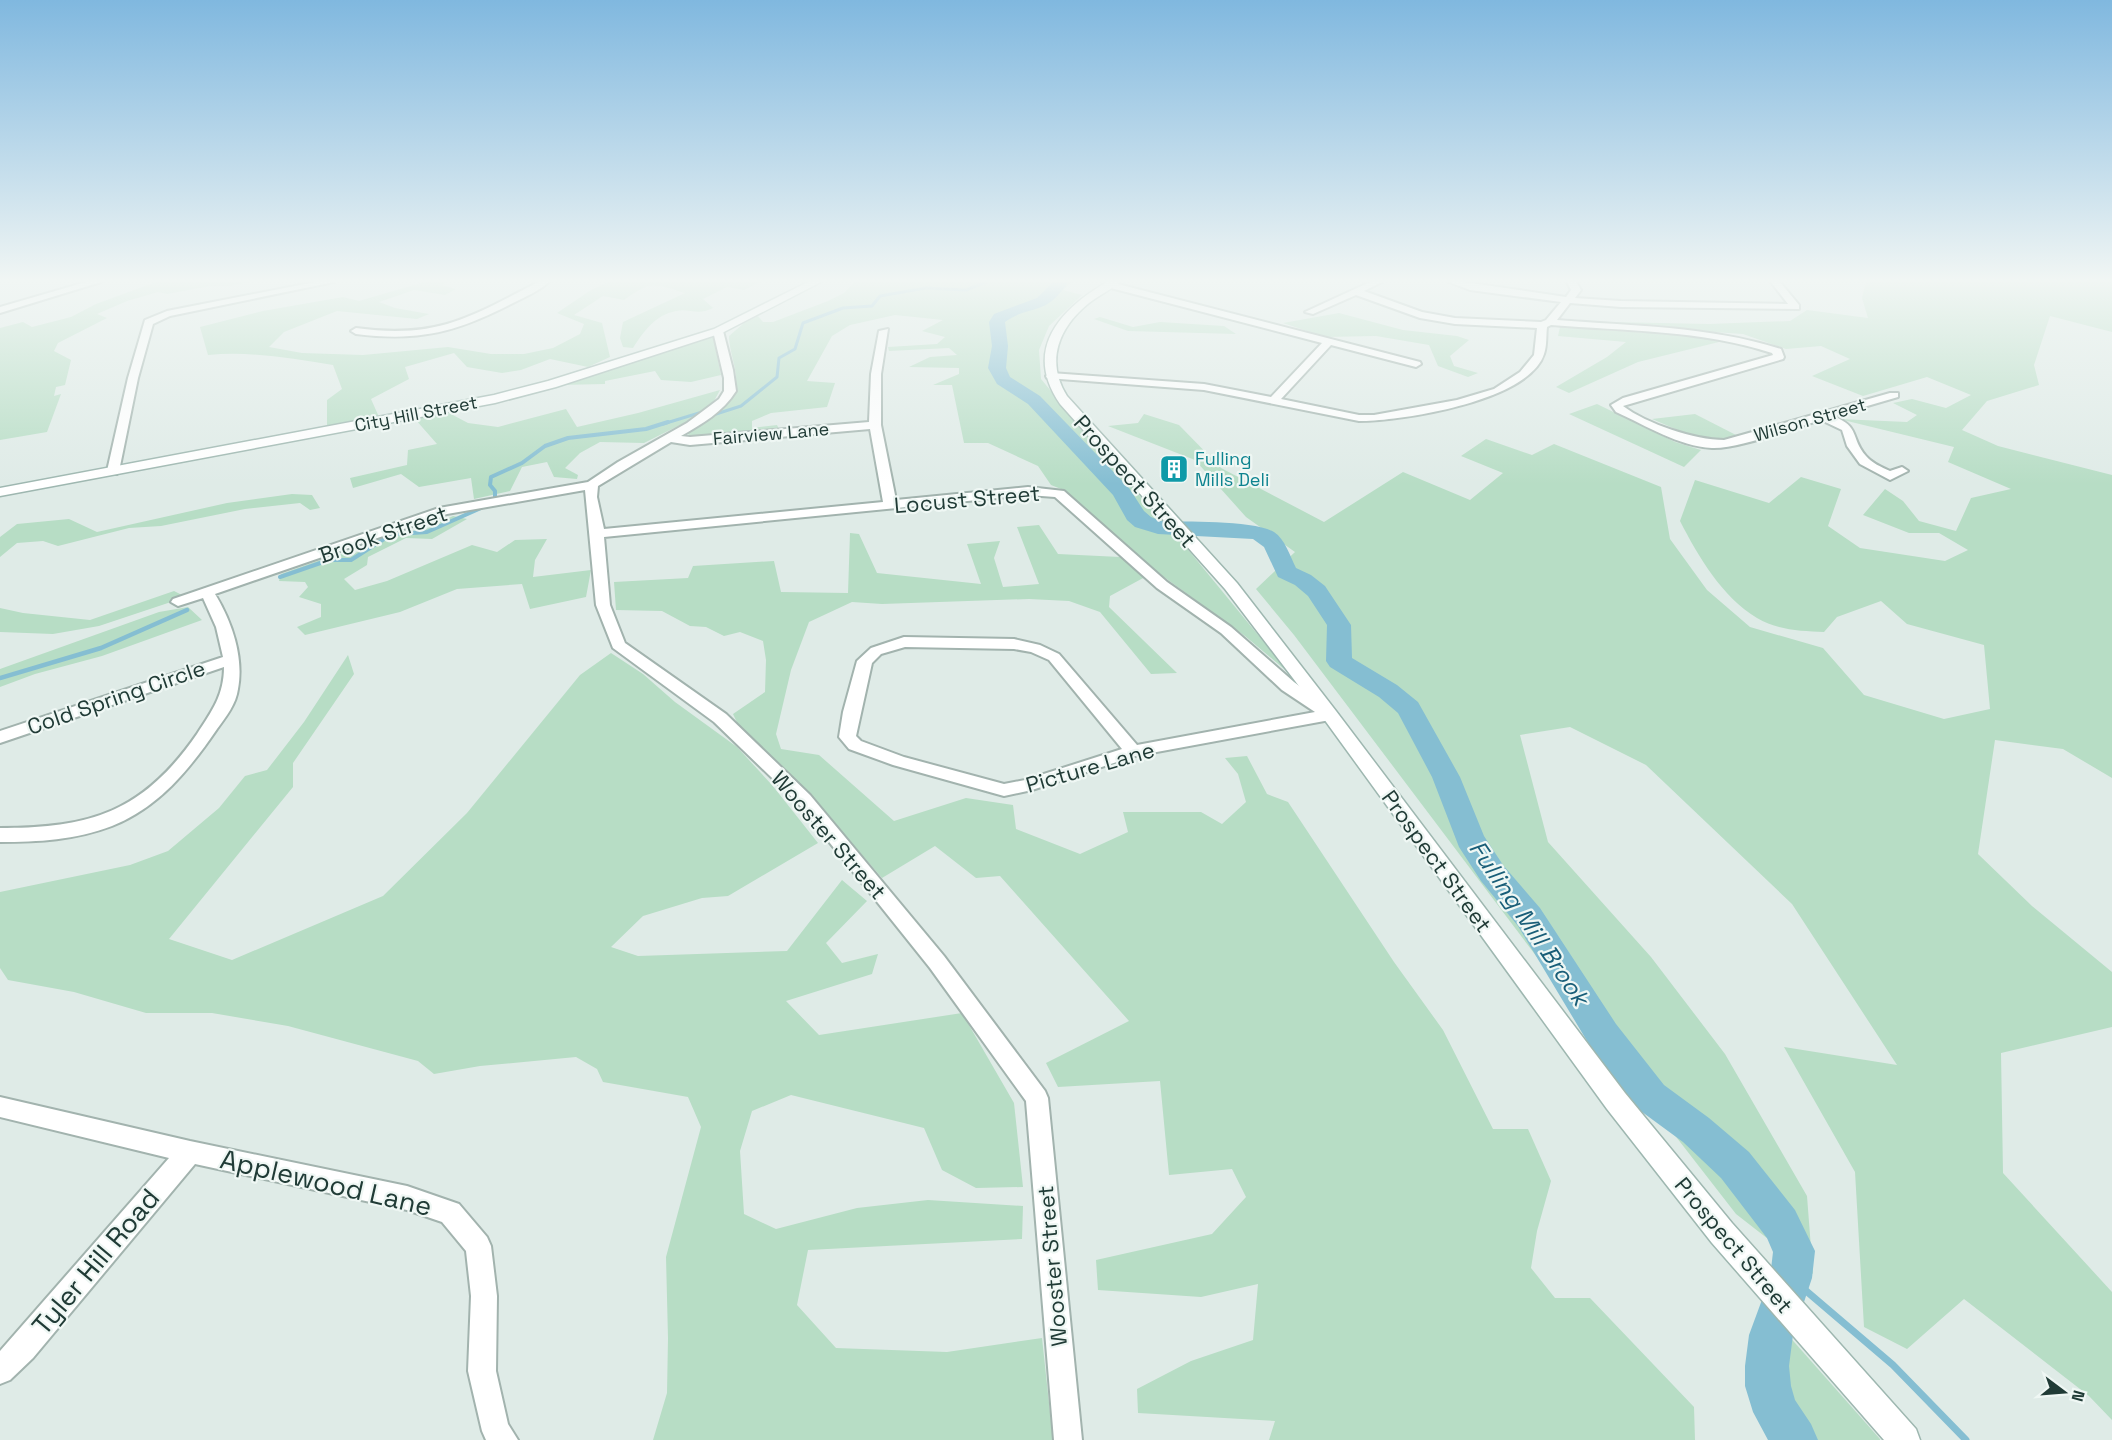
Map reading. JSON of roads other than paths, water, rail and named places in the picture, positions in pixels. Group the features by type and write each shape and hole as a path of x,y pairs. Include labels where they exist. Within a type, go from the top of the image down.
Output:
{"main road":[{"name":"City Hill Street","path":"0,492 487,401 552,384 661,349"},
{"path":"1051,349 1049,355 1051,376"},
{"name":"Prospect Street","path":"1051,376 1064,400 1081,422 1231,586 1330,715 1616,1101 1773,1293 1905,1440"}],"street":[{"path":"113,471 141,349"},
{"path":"592,485 610,471 713,410 729,394 721,349"},
{"path":"881,349 876,374 875,425 890,505"},
{"path":"1274,400 1321,349"},
{"path":"1357,349 1416,364"},
{"path":"1051,376 1204,387 1359,418 1374,418 1459,403 1498,391 1524,374 1539,355 1540,349"},
{"name":"Wilson Street","path":"1773,349 1777,351 1779,357 1627,400 1617,405 1620,410 1691,441 1708,446 1725,444 1824,417 1894,395"},
{"path":"1824,417 1844,424 1849,430 1858,456 1872,467 1890,476 1902,471"},
{"name":"Fairview Lane","path":"668,438 690,441 875,425"},
{"name":"Wooster Street","path":"592,485 591,497 597,534 603,605 618,645 720,718 804,799 937,962 1037,1098 1068,1440"},
{"name":"Brook Street","path":"178,603 444,511 592,485"},
{"name":"Locust Street","path":"597,534 1028,491 1059,494 1162,585 1226,630 1288,686 1330,715"},
{"name":"Cold Spring Circle","path":"0,835 52,835 87,827 131,809 164,787 190,757 230,695 232,679 232,658 229,646 207,592"},
{"name":"Picture Lane","path":"1133,751 1054,657 1035,648 1014,644 904,642 876,651 865,662 847,736 855,745 899,761 1004,790 1026,786 1133,751 1330,715"},
{"name":"Cold Spring Circle","path":"0,737 232,658"},
{"name":"Applewood Lane","path":"0,1107 190,1152 407,1198 450,1213 478,1246 484,1296 482,1371 496,1431 504,1440"},
{"name":"Tyler Hill Road","path":"0,1370 23,1348 190,1152"}],"waterway":[{"path":"716,414 741,406 777,377 779,358 795,349"},
{"name":"Fulling Mill Brook","path":"1000,349 997,368 1003,380 1034,400 1122,492 1135,515 1143,522 1158,527 1257,533 1267,537 1274,545 1286,572 1303,580 1317,591 1339,625 1339,661 1388,691 1409,708 1446,777 1470,839 1492,873 1529,917 1603,1035 1651,1097 1696,1130 1735,1165 1781,1224 1794,1251 1791,1278 1771,1335 1767,1366 1768,1386 1776,1412 1795,1440"},
{"path":"663,424 699,413"},
{"path":"495,497 495,491 490,485 491,477 522,463 545,446 568,438 646,429 668,422"},
{"path":"280,577 329,560 351,560 384,539 397,534 427,532 481,508"},
{"path":"0,678 101,648 187,610"},
{"path":"1791,1278 1893,1365 1966,1440"}],"place":[{"name":"Fulling Mills Deli","path":"1174,469"}]}
